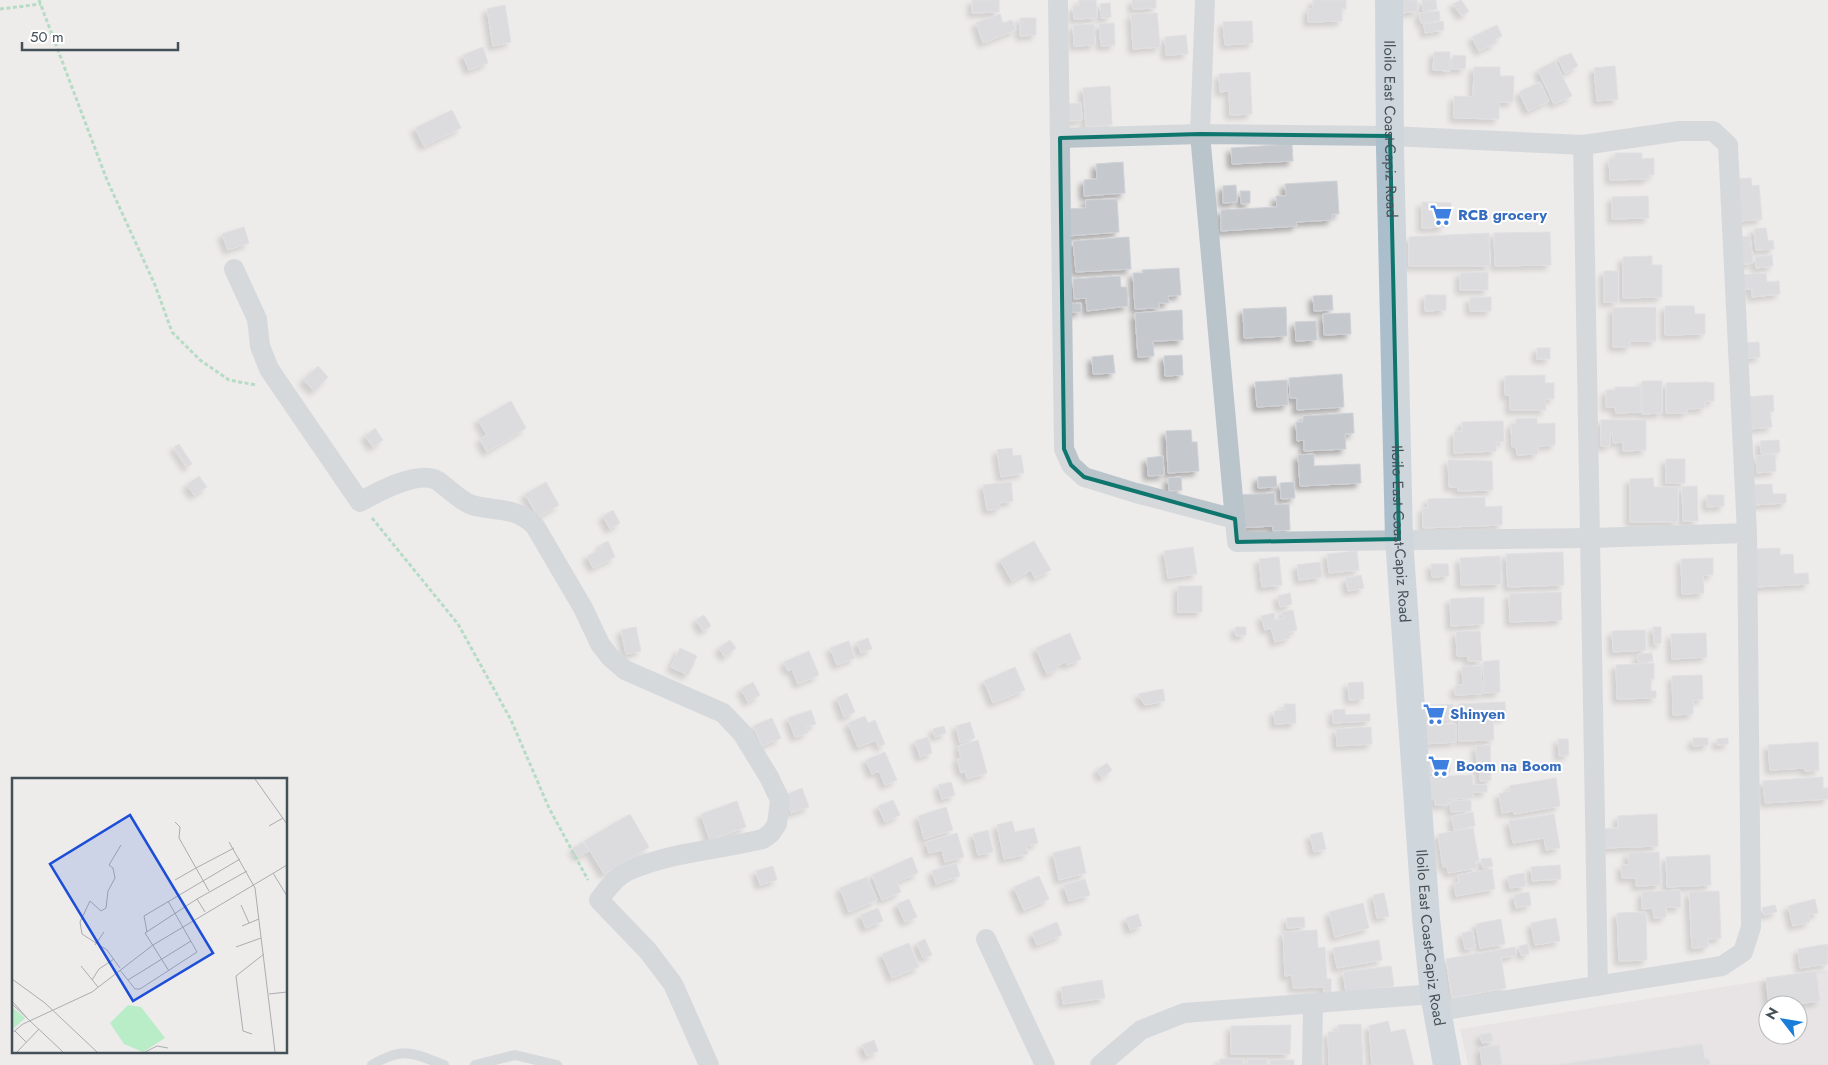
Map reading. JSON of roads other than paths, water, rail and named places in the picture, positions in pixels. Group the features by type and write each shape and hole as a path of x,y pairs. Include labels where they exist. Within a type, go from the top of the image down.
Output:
{"main road":[{"name":"Iloilo East Coast-Capiz Road","path":"1389,0 1390,136 1400,539 1436,1002 1447,1065"}],"street":[{"path":"1058,0 1064,449 1071,464 1084,477 1235,519"},
{"path":"1205,0 1200,134 1237,542 1590,538 1747,533"},
{"path":"1060,138 1200,134 1390,136 1583,145 1680,131 1713,131 1728,145 1747,533 1751,927 1743,952 1722,966 1598,986 1436,1002 1313,1004 1184,1012 1140,1030 1100,1065"},
{"path":"1583,145 1598,986"},
{"path":"234,268 257,319 264,358 326,455 360,502 418,477 435,479 471,504 508,510 525,516 535,526 610,657 625,670 723,713 742,734 769,777 780,800 777,824 771,833 763,839 673,857 627,871 606,889 599,900 648,951 672,984 709,1065"},
{"path":"986,939 1045,1065"},
{"path":"1312,1065 1313,1004"}],"lane":[{"path":"372,1065 396,1054 410,1052 444,1065"},
{"path":"475,1065 514,1055 557,1065"}],"place":[{"name":"RCB grocery","path":"1441,215"},
{"name":"Shinyen","path":"1434,714"},
{"name":"Boom na Boom","path":"1439,766"}]}
